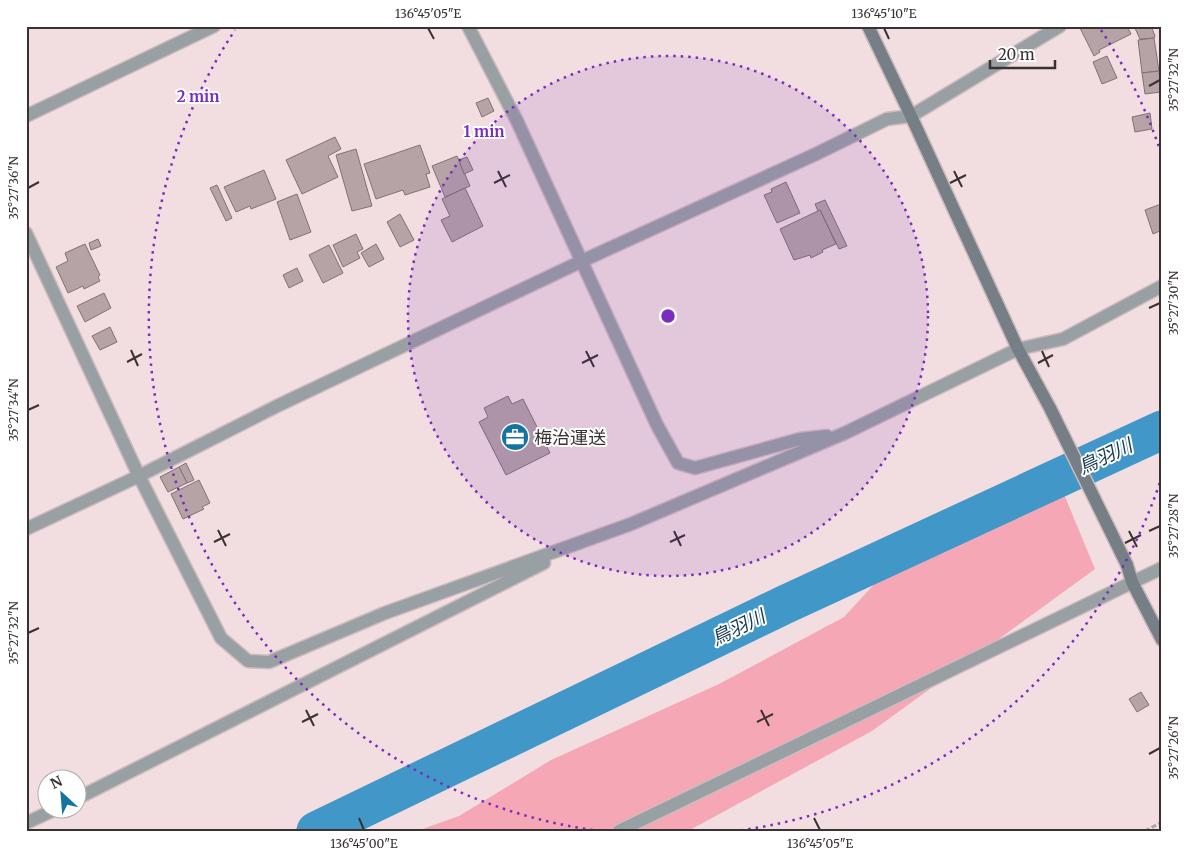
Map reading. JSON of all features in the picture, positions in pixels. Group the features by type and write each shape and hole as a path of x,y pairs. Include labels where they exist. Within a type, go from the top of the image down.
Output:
{"street":[{"path":"26,116 214,26"},
{"path":"468,26 516,121 657,425 678,463 695,468 800,439 845,434"},
{"path":"868,26 1018,349 1127,565 1132,582 1162,640"},
{"path":"26,529 139,476 277,406 582,261 816,154 887,119 911,116 1060,26"},
{"path":"26,232 139,476 221,638 248,661 269,662 385,613 631,524 845,434 1018,349 1063,338 1162,286"},
{"path":"88,793 595,537"},
{"path":"619,831 1162,568"},
{"path":"26,824 38,818"}],"path":[{"path":"1145,831 1162,822"}],"shaded area":[{"path":"1061,487 1095,569 872,731 688,831 417,831 459,816 551,760 719,684 844,617 878,580 914,559"}],"water":[{"path":"1162,429 1162,447 1117,459"}],"building":[{"path":"1083,26 1127,26 1131,34 1099,50 1100,52 1094,56 1080,28"},
{"path":"1134,26 1151,26 1154,38 1140,39"},
{"path":"1154,38 1159,71 1142,73 1138,40"},
{"path":"1107,56 1117,78 1102,84 1093,62"},
{"path":"1159,71 1161,92 1145,94 1142,73"},
{"path":"488,98 494,111 482,117 476,103"},
{"path":"1150,113 1152,129 1135,132 1132,117"},
{"path":"335,137 341,149 328,156 338,177 302,194 286,160"},
{"path":"420,145 430,173 426,174 430,187 405,195 403,190 376,199 364,164"},
{"path":"356,149 372,206 352,211 336,155"},
{"path":"457,156 470,186 445,197 432,166"},
{"path":"467,157 473,170 464,174 459,160"},
{"path":"264,170 276,199 251,209 250,206 236,212 224,187"},
{"path":"786,182 800,213 777,223 764,195 772,192 771,189"},
{"path":"217,185 232,218 226,221 210,188"},
{"path":"465,188 483,226 452,242 441,220 450,216 442,199"},
{"path":"297,194 311,232 290,240 277,202"},
{"path":"825,200 847,246 839,249 820,210 818,211 815,204"},
{"path":"1161,204 1162,230 1153,234 1145,210"},
{"path":"820,210 836,244 822,250 823,252 811,258 810,255 794,260 780,229"},
{"path":"400,214 414,240 400,247 387,222"},
{"path":"356,234 363,249 357,252 360,258 343,267 333,245"},
{"path":"98,239 101,246 91,250 89,243"},
{"path":"85,244 100,275 98,277 100,281 84,289 83,286 68,293 56,267 68,261 65,253"},
{"path":"376,244 384,259 369,267 361,253"},
{"path":"329,245 343,273 323,283 309,255"},
{"path":"297,268 303,281 289,288 283,275"},
{"path":"104,293 111,308 85,322 77,306"},
{"path":"110,327 117,342 100,350 92,336"},
{"name":"梅治運送","path":"508,396 512,404 523,399 550,453 506,475 479,422 488,417 484,408"},
{"path":"186,463 194,480 187,483 179,467"},
{"path":"179,467 187,483 168,492 160,477"},
{"path":"199,480 210,503 202,507 204,509 183,519 171,494"},
{"path":"1141,692 1149,705 1137,712 1129,699"}],"waterway":[{"name":"鳥羽川","path":"316,831 784,605 1162,430"}],"place":[{"name":"梅治運送","path":"515,437"}]}
